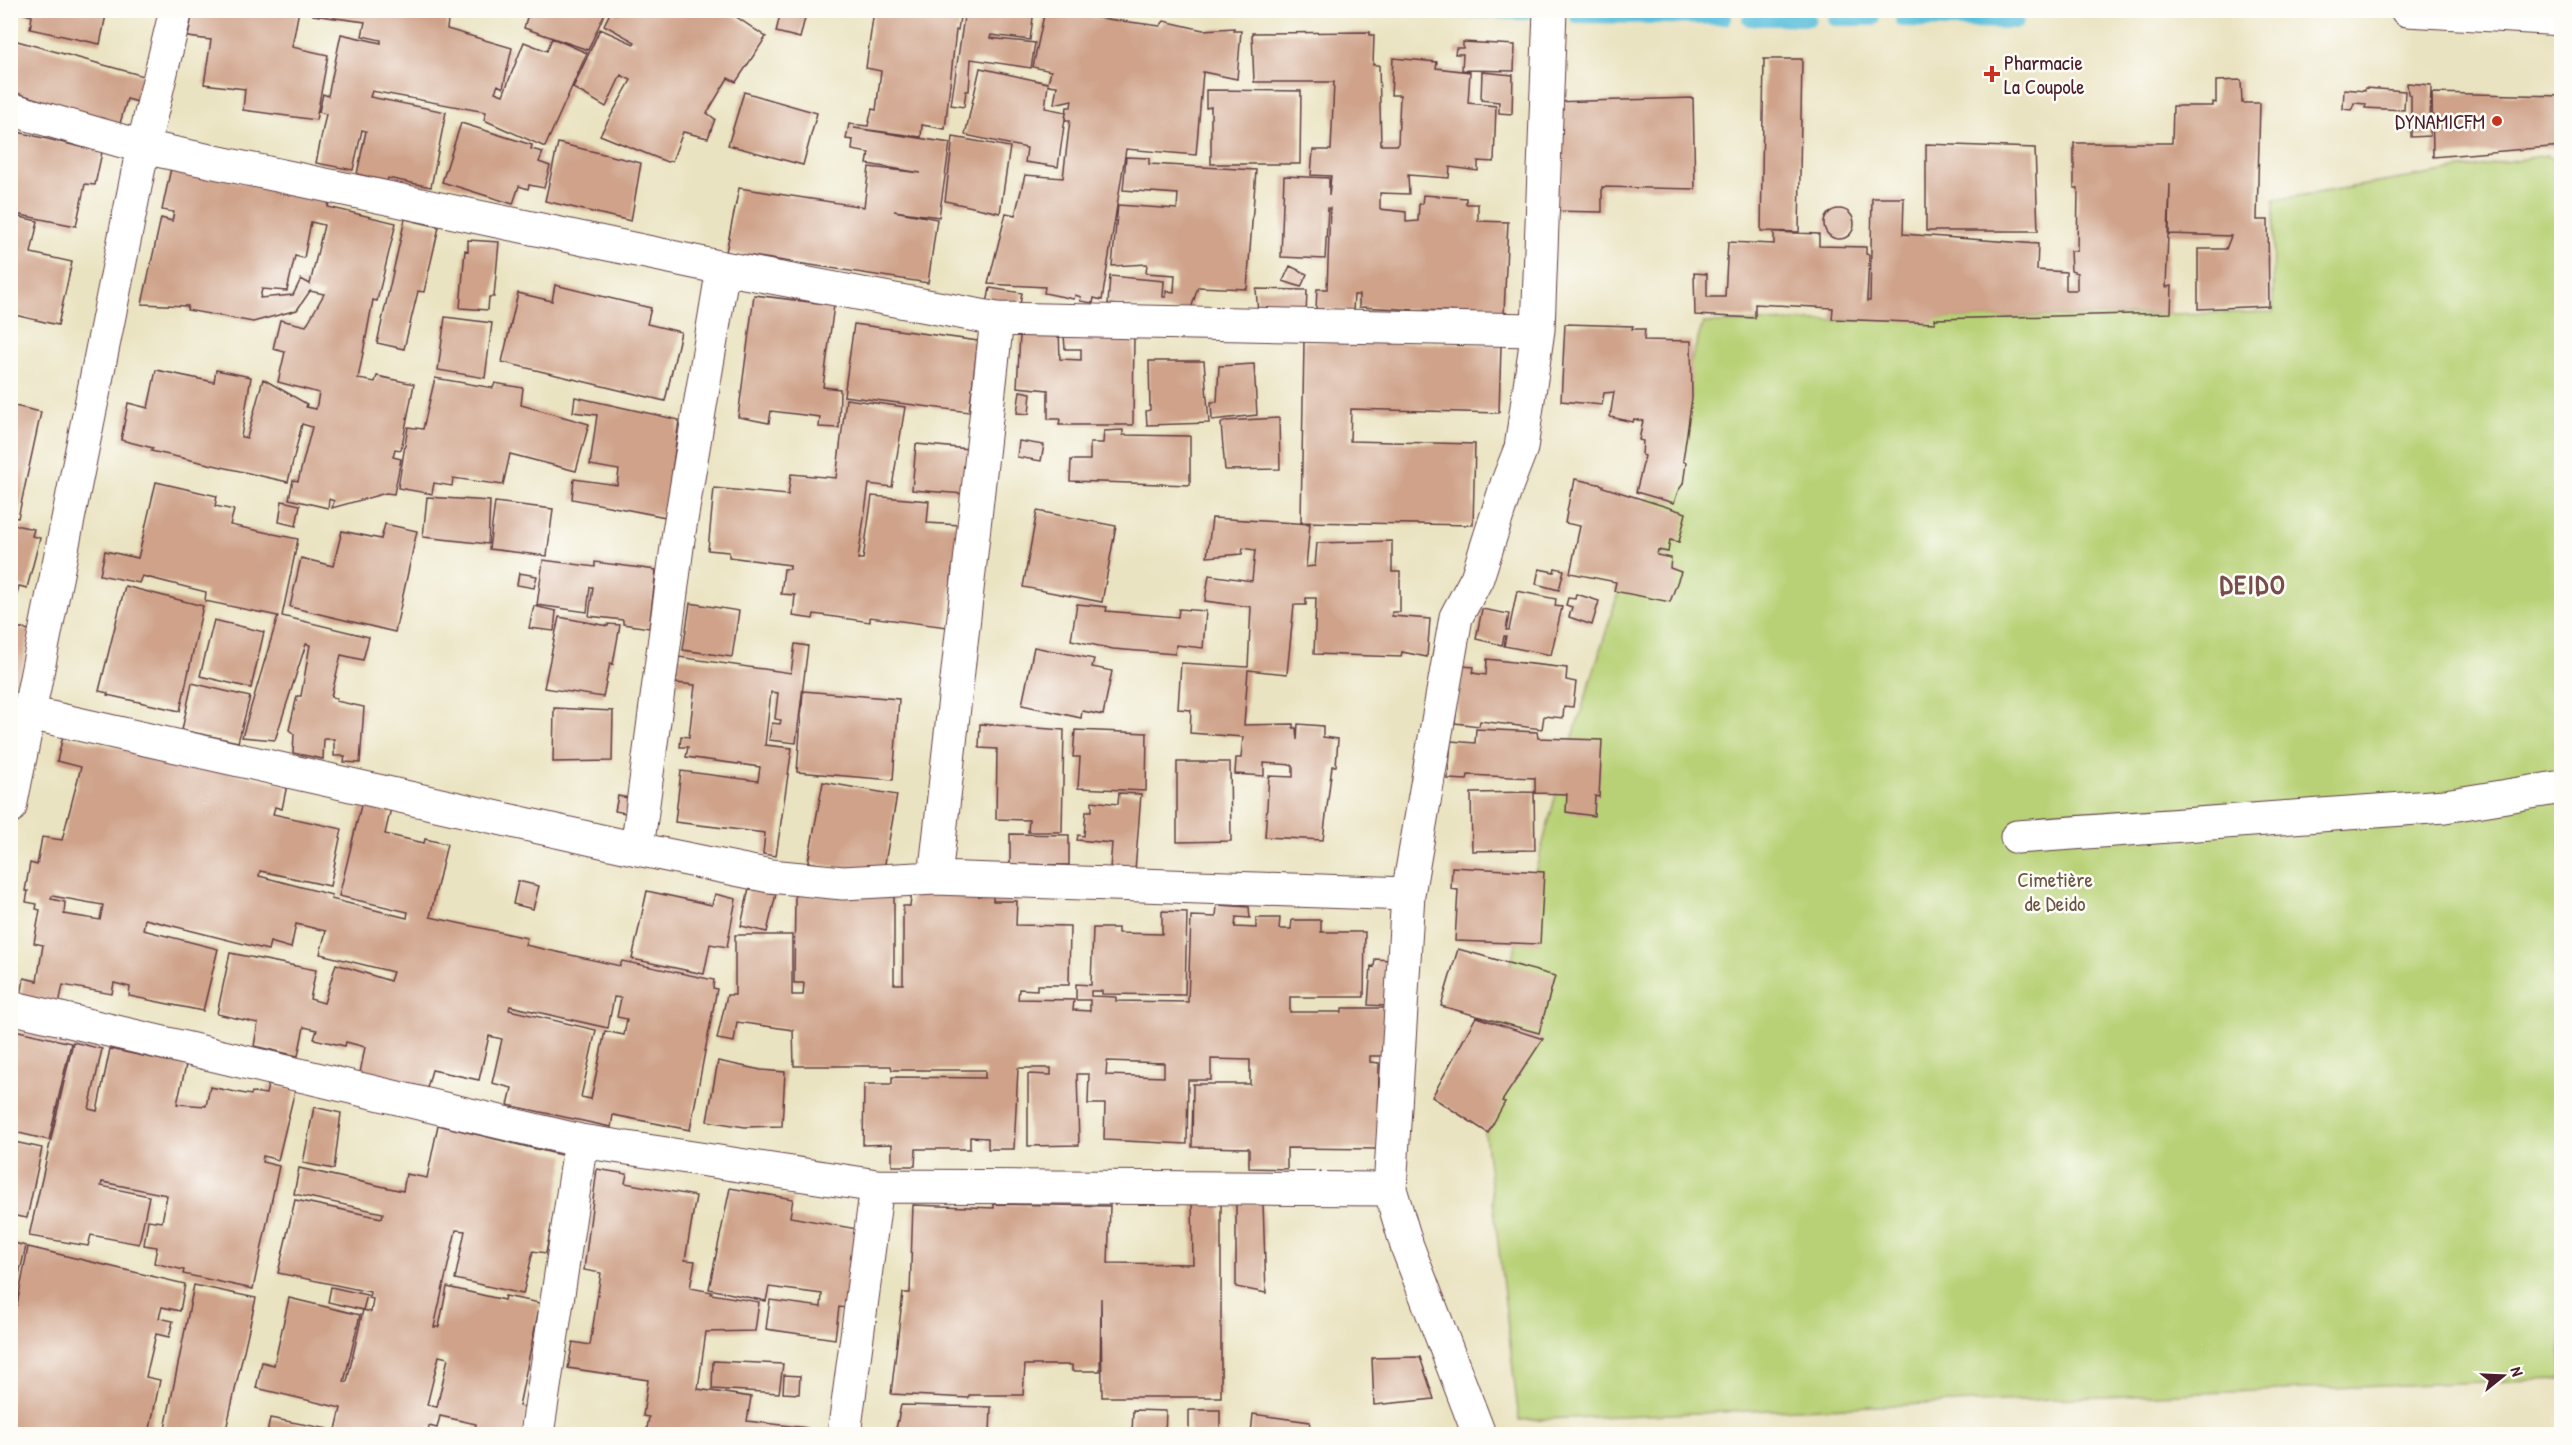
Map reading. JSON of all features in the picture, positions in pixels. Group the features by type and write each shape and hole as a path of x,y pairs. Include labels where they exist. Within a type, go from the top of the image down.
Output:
{"street":[{"path":"10,807 143,147 176,10"},
{"path":"1479,1434 1407,1246 1390,1189 1408,894 1456,617 1477,578 1521,448 1538,330 1550,10"},
{"path":"2407,10 2562,19"},
{"path":"10,109 143,147 723,268 997,319 1538,330"},
{"path":"637,849 679,532 723,268"},
{"path":"935,878 997,319"},
{"path":"29,713 637,849 770,876 843,883 935,878 1408,894"},
{"path":"2017,837 2445,806 2562,787"},
{"path":"10,1007 581,1141 878,1186 1390,1189"},
{"path":"537,1434 581,1141"},
{"path":"844,1434 878,1186"}],"green space":[{"name":"Cimetière de Deido","path":"2547,155 2561,166 2561,1379 1519,1420 1479,1083 1561,775 1703,323 2273,312 2274,200"}],"building":[{"path":"11,10 107,10 100,44 30,29 32,16"},
{"path":"193,10 299,10 292,47 328,55 316,120 243,110 245,89 204,84 211,40 188,37"},
{"path":"314,10 394,10 448,20 447,29 512,48 503,88 498,85 495,92 503,95 524,42 547,51 552,38 587,53 545,147 484,120 486,112 372,91 370,97 446,112 431,187 388,178 387,181 357,174 366,131 362,130 353,170 316,163 326,114 319,112 323,94 328,96 341,34 381,43 381,40 362,36 365,22 313,15"},
{"path":"529,10 606,10 588,50 524,28"},
{"path":"618,10 726,10 766,37 736,82 728,78 707,113 715,119 708,138 683,132 672,161 667,162 600,135 631,80 621,75 606,107 573,88 600,29 634,44 635,42 604,25 610,13 616,14"},
{"path":"781,10 807,10 800,38 776,32"},
{"path":"874,10 961,10 958,30 956,30 945,129 922,125 921,137 854,128 950,143 939,217 894,211 937,219 928,283 726,252 739,188 864,207 869,167 921,173 867,164 869,153 852,150 853,140 846,139 849,124 868,126 872,109 876,110 881,71 866,68"},
{"path":"965,10 1034,10 1030,40 991,35 990,38 1035,43 1031,68 971,59 969,91 966,91 964,107 951,105"},
{"path":"1045,10 1084,10 1084,16 1160,26 1164,21 1203,30 1234,28 1233,31 1241,31 1237,79 1203,72 1196,155 1126,149 1102,300 1094,298 1093,303 1080,301 1081,297 1075,295 1074,299 1044,293 1045,287 988,284 1006,213 1015,215 1025,175 1063,178 1070,120 1065,120 1067,107 1071,107 1072,100 1054,104 1057,86 1048,85 1045,108 1066,112 1058,167 1025,162 1027,148 965,135 980,68 1048,83 1051,71 1033,67"},
{"path":"1370,32 1370,35 1374,35 1373,65 1379,65 1381,145 1398,145 1400,95 1391,95 1393,58 1437,62 1436,68 1470,72 1468,103 1496,106 1494,162 1478,161 1478,171 1450,167 1449,178 1408,175 1409,194 1380,193 1380,209 1406,212 1406,222 1418,221 1419,204 1422,204 1423,195 1466,198 1466,204 1478,204 1478,221 1508,222 1504,314 1359,307 1359,295 1354,295 1353,311 1316,309 1317,289 1327,289 1330,208 1328,208 1325,259 1281,257 1284,176 1329,178 1329,196 1331,176 1311,175 1313,150 1331,150 1334,82 1254,82 1252,33"},
{"path":"10,39 151,78 145,104 127,99 119,127 47,108 49,103 10,91"},
{"path":"1463,42 1515,45 1514,71 1462,70 1463,54 1455,54 1456,48 1463,48"},
{"path":"1764,59 1802,59 1799,232 1761,231"},
{"path":"1482,72 1513,75 1512,114 1499,113 1499,102 1481,100"},
{"path":"2241,80 2242,103 2260,103 2257,220 2268,220 2269,306 2198,309 2198,249 2226,249 2231,236 2169,234 2170,184 2166,287 2172,286 2171,313 1935,319 1935,323 1832,319 1833,308 1755,304 1755,318 1695,315 1694,273 1707,274 1707,297 1725,297 1728,242 1774,244 1774,232 1819,234 1819,246 1866,247 1866,254 1869,255 1867,301 1870,301 1872,198 1904,198 1903,234 2038,244 2037,270 2066,272 2066,290 2077,290 2077,273 2071,271 2070,251 2077,251 2078,188 2074,188 2074,143 2172,143 2173,106 2213,106 2213,102 2216,103 2216,81"},
{"path":"2407,83 2431,85 2430,136 2411,137 2411,95 2408,94"},
{"path":"2365,88 2405,91 2404,110 2365,108 2366,104 2354,103 2352,110 2343,109 2344,89 2365,91"},
{"path":"1206,90 1301,91 1300,164 1211,164 1211,107 1206,108"},
{"path":"744,92 817,113 803,165 728,145"},
{"name":"DYNAMICFM","path":"2432,93 2562,96 2562,146 2433,157"},
{"path":"1693,98 1695,189 1602,187 1602,212 1550,211 1551,102"},
{"path":"461,123 532,145 531,149 543,152 539,162 550,166 544,188 529,185 528,189 519,186 513,204 442,182"},
{"path":"18,132 102,152 95,185 85,184 76,226 10,213 10,173"},
{"path":"953,137 1010,147 1000,213 945,201"},
{"path":"558,143 641,163 631,221 545,201"},
{"path":"1926,144 2035,148 2038,231 1926,231"},
{"path":"1126,157 1149,158 1149,164 1256,170 1247,289 1198,287 1190,312 1108,304 1110,276 1164,281 1163,297 1166,297 1166,291 1174,292 1175,275 1146,273 1147,264 1112,266 1118,205 1177,209 1178,194 1123,190"},
{"path":"171,168 329,200 328,207 396,223 377,301 373,300 358,379 375,382 377,376 414,384 401,450 395,449 393,457 401,459 394,494 386,493 332,508 334,501 329,499 328,508 289,499 293,480 298,481 312,427 302,424 288,482 151,451 153,448 121,440 128,403 148,408 156,370 214,382 216,370 251,377 241,437 247,438 263,379 307,404 306,407 316,409 319,393 278,382 285,352 273,349 280,320 306,326 324,294 310,291 297,310 253,322 187,310 188,306 142,304 161,218 172,221 174,212 162,210","holes":["311,222 324,225 310,284 301,279 293,295 260,298 262,289 287,291 295,256 304,258"]},
{"path":"1839,209 1850,213 1854,224 1850,235 1839,239 1828,235 1824,224 1828,213"},
{"path":"10,215 38,221 31,253 72,262 58,325 10,314"},
{"path":"405,219 439,227 424,292 418,291 404,349 377,343"},
{"path":"468,240 499,242 494,297 489,297 488,310 460,308 465,250 468,251"},
{"path":"1290,266 1307,274 1301,287 1283,281"},
{"path":"555,285 651,308 647,324 681,332 665,401 502,362 518,293 552,301"},
{"path":"990,288 1022,293 1018,316 986,309"},
{"path":"1256,289 1307,290 1306,316 1258,314"},
{"path":"754,295 834,305 823,387 840,389 839,428 819,427 820,417 771,411 769,423 738,417"},
{"path":"445,317 492,323 485,378 438,370"},
{"path":"854,324 978,341 969,412 844,396"},
{"path":"1565,324 1633,326 1632,329 1645,329 1644,340 1691,341 1692,398 1683,461 1686,463 1683,484 1674,503 1636,492 1645,456 1642,455 1643,441 1639,440 1643,421 1634,419 1633,422 1610,417 1614,392 1604,393 1602,405 1561,401"},
{"path":"1059,330 1060,359 1081,360 1081,349 1065,349 1064,335 1134,333 1133,425 1059,425 1060,419 1048,419 1048,390 1017,387 1020,336 1025,336 1025,331"},
{"path":"1304,341 1501,345 1499,413 1351,409 1350,441 1475,444 1473,525 1301,522"},
{"path":"1149,361 1204,361 1209,423 1147,425 1146,411 1150,410"},
{"path":"1254,364 1257,415 1212,420 1211,402 1217,402 1219,366"},
{"path":"435,378 493,388 495,383 523,388 521,405 589,424 576,471 510,454 503,485 453,478 452,486 434,483 432,494 398,488 408,427 423,429"},
{"path":"1020,391 1031,393 1029,414 1017,413"},
{"path":"575,397 679,420 666,517 572,499 574,479 617,485 619,470 590,465 597,415 573,412"},
{"path":"846,399 905,407 892,487 869,484 858,559 863,559 872,496 929,501 927,523 960,525 956,569 952,569 947,627 870,617 870,622 814,614 813,619 793,616 795,595 781,594 784,569 790,569 790,565 729,557 729,552 708,550 714,488 788,495 791,474 836,478"},
{"path":"10,405 41,412 18,518 10,517"},
{"path":"1279,418 1280,469 1225,470 1221,424 1224,421"},
{"path":"1123,430 1123,435 1190,436 1190,485 1070,481 1071,460 1090,460 1090,443 1103,443 1104,431"},
{"path":"1019,441 1044,445 1041,461 1017,457"},
{"path":"916,444 969,449 965,494 912,490"},
{"path":"1575,479 1603,485 1603,487 1686,513 1679,542 1670,540 1668,552 1658,550 1657,555 1671,558 1670,568 1681,572 1670,602 1614,591 1616,582 1570,573 1580,526 1565,523"},
{"path":"156,482 217,496 215,506 234,510 230,525 298,539 282,616 369,637 363,660 341,655 331,697 337,698 336,701 364,707 360,763 344,762 345,756 334,756 334,739 324,739 323,759 293,753 294,734 289,730 297,696 301,696 310,645 306,644 275,740 242,737 278,616 205,601 206,592 142,576 139,583 100,575 105,551 138,558"},
{"path":"427,497 490,501 488,544 423,537"},
{"path":"282,501 300,505 296,526 279,522"},
{"path":"495,502 553,509 547,556 489,549"},
{"path":"1037,511 1116,526 1102,602 1023,587"},
{"path":"1212,518 1310,524 1306,567 1315,566 1317,543 1392,541 1392,572 1400,572 1400,612 1392,612 1392,616 1430,619 1427,657 1402,652 1401,657 1314,654 1316,598 1306,598 1306,605 1294,605 1287,674 1248,670 1244,725 1293,724 1293,728 1296,728 1297,740 1298,724 1323,726 1323,737 1338,739 1336,766 1332,766 1323,840 1265,837 1269,776 1293,777 1293,765 1264,763 1264,776 1235,774 1236,758 1241,758 1243,737 1190,733 1191,710 1178,709 1181,663 1248,667 1251,607 1205,601 1209,575 1252,581 1255,550 1243,548 1242,554 1207,557"},
{"path":"10,524 34,529 32,536 40,538 27,588 19,586 11,616"},
{"path":"385,524 417,531 395,632 290,607 301,558 333,566 342,531 381,539"},
{"path":"543,560 595,567 595,562 656,570 649,628 623,624 623,620 589,616 593,587 590,587 587,612 537,605"},
{"path":"1555,568 1564,570 1559,590 1536,584 1539,569 1554,572"},
{"path":"519,573 537,576 534,588 517,585"},
{"path":"125,586 203,606 180,711 107,695 108,693 99,691"},
{"path":"1517,591 1556,599 1555,606 1562,607 1551,655 1504,646 1506,636 1504,636 1502,645 1476,639 1482,609 1509,614 1506,630 1509,630"},
{"path":"1576,594 1599,601 1592,625 1569,617 1572,607 1566,605 1568,598 1575,599"},
{"path":"690,603 739,611 732,657 683,650"},
{"path":"1077,604 1107,607 1106,611 1178,617 1179,609 1206,611 1203,648 1176,645 1175,654 1113,649 1071,640"},
{"path":"534,606 556,611 554,631 529,628"},
{"path":"559,617 608,626 608,624 620,625 613,664 610,663 603,697 544,688"},
{"path":"214,620 264,632 251,688 200,676"},
{"path":"10,626 30,630 13,715 10,714"},
{"path":"795,644 808,646 796,743 769,740 772,723 780,724 781,720 775,719 778,693 771,692 765,745 792,748 776,856 763,854 765,833 675,822 681,771 758,781 760,767 686,757 688,747 680,747 681,736 689,737 695,685 676,683 679,657 791,673"},
{"path":"1034,647 1094,659 1092,667 1112,671 1103,715 1082,711 1081,718 1022,705"},
{"path":"1487,659 1567,668 1566,680 1576,682 1573,707 1564,706 1563,718 1544,716 1542,729 1480,721 1479,726 1455,723 1462,666 1474,667 1473,673 1486,675"},
{"path":"192,683 250,697 238,742 182,730"},
{"path":"803,691 899,699 893,780 797,772"},
{"path":"554,708 613,711 612,761 553,762"},
{"path":"980,724 1064,730 1062,832 1028,832 1029,820 996,819 997,749 979,748"},
{"path":"1476,729 1537,732 1538,738 1602,740 1599,797 1595,796 1594,816 1566,812 1567,794 1535,793 1535,778 1468,775 1467,780 1448,779 1451,741 1475,743"},
{"path":"1075,730 1147,733 1146,791 1078,788 1080,757 1073,757"},
{"path":"63,736 287,785 282,809 275,807 273,814 342,829 330,886 260,871 259,876 332,895 331,899 407,918 408,912 339,896 362,801 391,808 385,834 424,843 425,839 447,844 430,917 527,938 525,945 620,966 622,961 714,980 713,988 717,989 690,1130 613,1115 611,1127 508,1105 512,1088 492,1083 502,1039 489,1036 479,1080 432,1070 427,1088 360,1073 365,1047 346,1042 345,1046 314,1039 317,1030 304,1027 298,1056 254,1046 258,1023 217,1014 230,953 316,970 310,999 324,1003 336,964 390,981 393,972 320,954 326,931 296,924 291,948 270,942 268,950 145,919 143,930 218,949 203,1011 129,996 130,987 114,983 112,994 63,985 59,1004 21,997 24,978 37,981 43,945 34,943 40,910 36,909 37,904 26,902 28,891 25,891 30,863 37,865 42,837 62,840 81,767 57,761","holes":["52,896 103,905 100,920 64,914 65,902 51,899","614,997 621,998 617,1017 627,1019 624,1035 605,1031 591,1099 581,1097 596,1030 509,1010 510,1006 608,1028"]},
{"path":"1177,762 1230,762 1231,841 1177,842"},
{"path":"823,782 897,795 884,869 867,873 808,862"},
{"path":"1534,792 1535,850 1472,851 1471,793"},
{"path":"1119,793 1141,794 1135,871 1110,869 1112,843 1077,840 1078,835 1084,836 1086,811 1092,811 1092,801 1118,804"},
{"path":"618,796 639,800 636,815 615,811"},
{"path":"1010,834 1069,835 1069,865 1010,864"},
{"path":"1452,867 1544,872 1540,944 1455,941 1458,890 1451,889"},
{"path":"518,881 539,886 533,909 513,904"},
{"path":"913,884 993,890 993,901 1017,901 1016,925 1070,926 1069,985 1037,985 1037,990 1019,989 1018,999 1074,1000 1073,1010 1090,1011 1090,1000 1076,1000 1076,984 1091,985 1093,928 1118,928 1118,933 1162,934 1162,911 1187,912 1185,995 1102,994 1102,991 1091,991 1091,996 1116,997 1116,1001 1188,1002 1191,916 1216,917 1217,905 1249,907 1250,918 1236,917 1235,927 1256,928 1256,918 1280,918 1279,929 1291,929 1292,920 1321,920 1321,932 1365,932 1364,997 1290,997 1290,1012 1342,1012 1342,1008 1386,1008 1385,1056 1370,1056 1370,1062 1379,1063 1378,1149 1287,1148 1287,1169 1249,1168 1249,1148 1192,1147 1193,1084 1250,1084 1250,1060 1211,1059 1211,1080 1188,1080 1187,1144 1104,1140 1105,1104 1088,1104 1089,1074 1077,1074 1079,1145 1028,1146 1028,1074 1051,1075 1051,1068 1018,1068 1014,1149 988,1149 988,1138 970,1137 970,1149 916,1149 915,1166 892,1166 892,1144 863,1145 864,1084 892,1084 892,1077 985,1078 985,1070 892,1070 891,1066 794,1066 793,1030 737,1022 734,1042 717,1039 727,995 735,995 735,935 792,935 792,995 803,995 804,983 794,983 795,895 894,896 894,984 903,984 903,906 910,906","holes":["1107,1061 1164,1063 1164,1077 1106,1075"]},
{"path":"749,888 776,894 767,932 741,926"},
{"path":"647,891 712,905 715,894 736,899 727,947 710,944 704,974 632,959"},
{"path":"1458,949 1555,976 1539,1033 1441,1006"},
{"path":"1375,959 1389,960 1386,1006 1368,1005 1371,966 1374,967"},
{"path":"1476,1017 1543,1039 1502,1101 1505,1102 1488,1133 1432,1097"},
{"path":"10,1029 71,1043 49,1140 10,1131"},
{"path":"73,1042 102,1049 89,1109 97,1111 110,1049 186,1065 177,1104 206,1106 210,1087 251,1095 252,1092 266,1094 268,1085 295,1090 278,1160 263,1156 262,1162 279,1166 253,1289 183,1274 184,1270 154,1263 157,1247 144,1245 148,1220 162,1222 167,1195 102,1182 101,1186 149,1196 139,1244 91,1235 88,1246 29,1236"},
{"path":"718,1061 761,1070 785,1072 782,1126 745,1127 707,1121"},
{"path":"314,1107 341,1113 334,1169 303,1163"},
{"path":"438,1125 565,1156 546,1253 533,1251 523,1294 455,1279 465,1231 456,1230 434,1327 439,1327 447,1287 504,1300 505,1296 540,1303 519,1406 528,1408 523,1434 474,1434 476,1424 440,1416 437,1428 429,1426 428,1434 335,1434 341,1408 256,1388 262,1362 274,1365 289,1298 360,1315 344,1382 347,1382 363,1310 371,1312 373,1299 369,1298 370,1292 278,1273 295,1200 382,1218 383,1213 294,1194 299,1168 403,1191 406,1174 427,1178","holes":["439,1356 448,1358 437,1407 427,1405"]},
{"path":"10,1141 42,1148 27,1218 10,1215"},
{"path":"597,1169 627,1174 625,1183 696,1196 685,1260 695,1261 690,1288 759,1302 755,1331 706,1332 698,1389 751,1397 747,1421 808,1428 808,1434 646,1434 649,1417 643,1416 648,1380 568,1368 573,1342 590,1345 601,1273 584,1270"},
{"path":"730,1188 793,1199 790,1217 857,1229 847,1308 839,1307 835,1339 766,1329 770,1300 821,1307 822,1294 769,1287 766,1301 709,1289"},
{"path":"1221,1201 1221,1397 1102,1397 1101,1298 1100,1371 1072,1371 1072,1365 1025,1365 1023,1395 969,1395 969,1398 891,1394 903,1293 910,1293 913,1205 994,1208 994,1204 1110,1206 1108,1263 1193,1264 1192,1202"},
{"path":"1263,1203 1266,1293 1236,1287 1236,1204"},
{"path":"10,1242 26,1246 12,1304 17,1305 28,1247 185,1284 180,1311 162,1307 159,1318 173,1321 169,1337 156,1334 146,1377 160,1380 149,1434 10,1434"},
{"path":"194,1285 256,1298 225,1434 164,1434"},
{"path":"331,1287 367,1295 363,1310 328,1302"},
{"path":"1420,1357 1434,1399 1374,1405 1372,1358"},
{"path":"713,1361 783,1364 779,1393 712,1389"},
{"path":"784,1375 800,1376 799,1394 783,1393"},
{"path":"901,1405 991,1407 990,1434 895,1434"},
{"path":"1133,1410 1166,1411 1165,1434 1132,1434"},
{"path":"1189,1410 1220,1410 1220,1434 1189,1434"},
{"path":"1253,1414 1310,1422 1308,1434 1251,1434"},
{"path":"270,1418 329,1429 328,1434 267,1434"},
{"path":"559,1429 586,1433 586,1434 558,1434"}],"waterway":[{"path":"1435,10 1524,13"},
{"path":"1576,16 1725,18"},
{"path":"1749,19 1809,19"},
{"path":"1835,19 1873,19"},
{"path":"1902,20 2017,22"}],"place":[{"name":"Pharmacie La Coupole","path":"1992,74"},
{"name":"DYNAMICFM","path":"2497,121"}],"district":[{"name":"DEIDO","path":"2253,584"}]}
